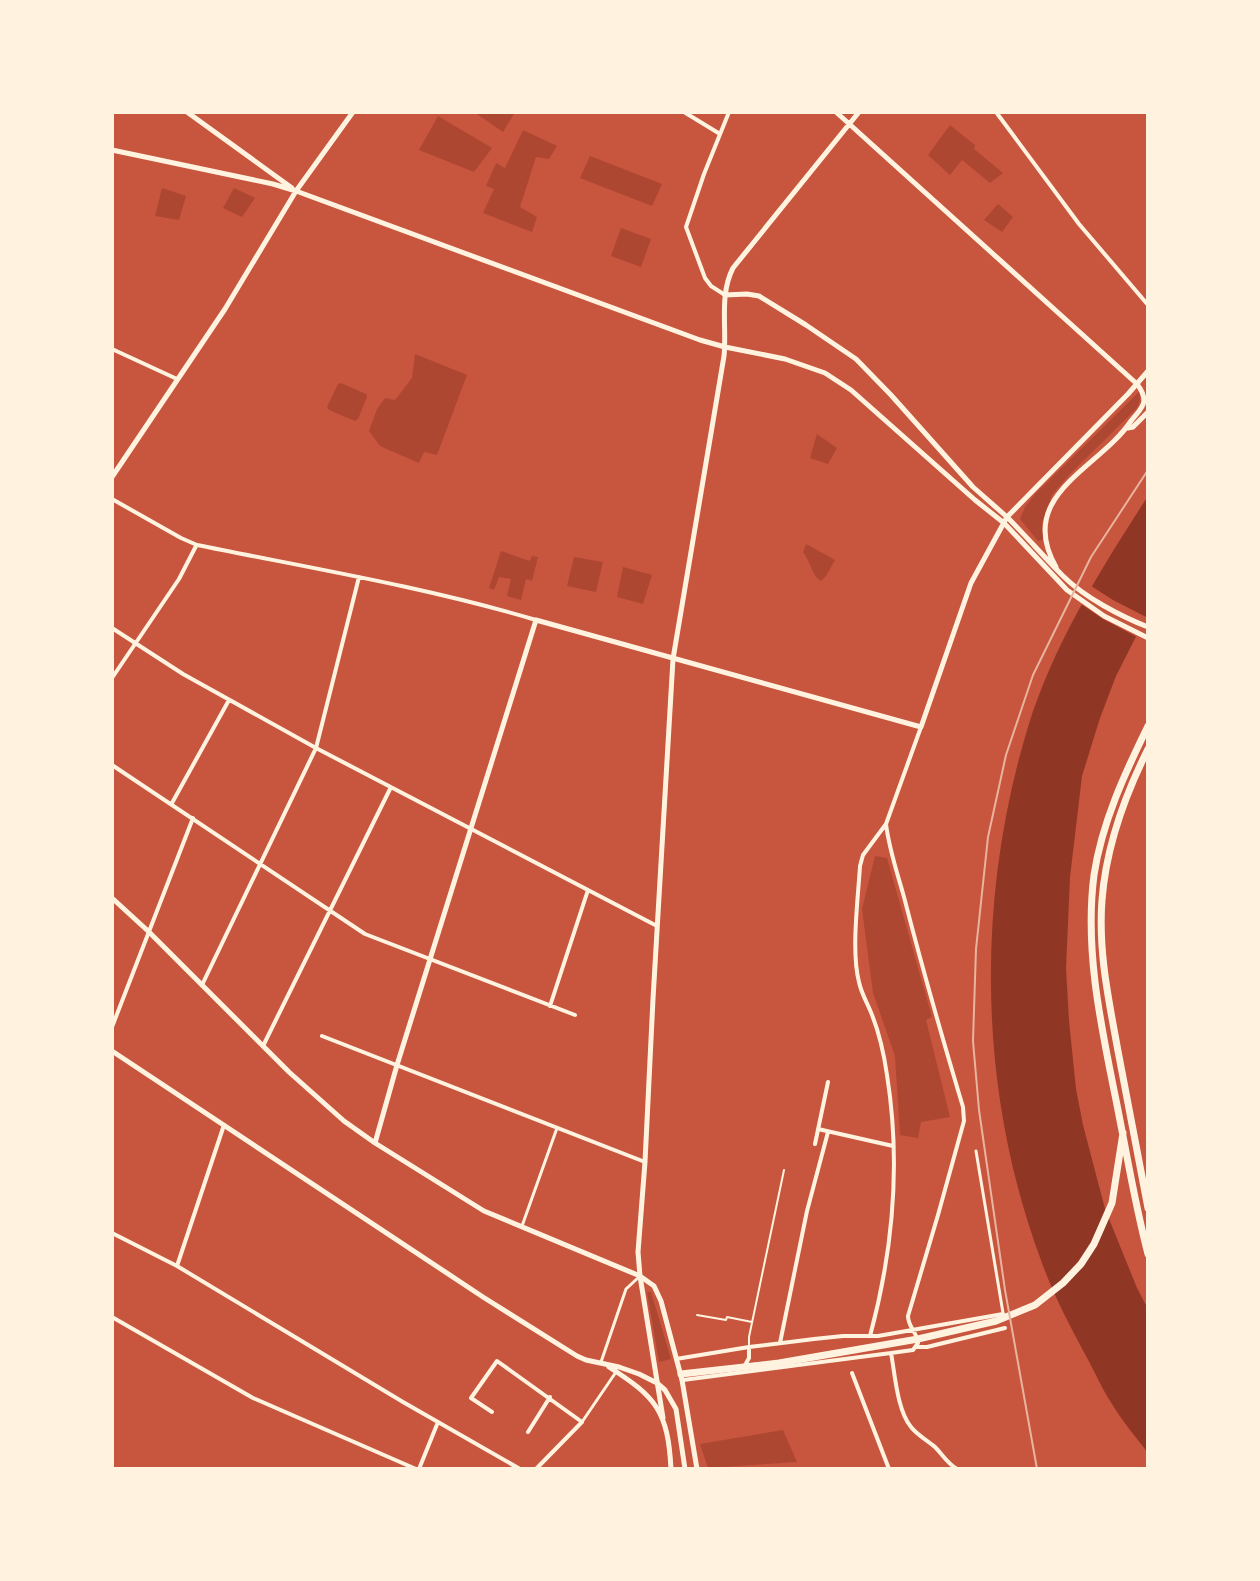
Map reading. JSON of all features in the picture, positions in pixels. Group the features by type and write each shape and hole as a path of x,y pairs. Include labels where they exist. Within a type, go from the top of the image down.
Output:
{"highway":[{"path":"1148,726 1104,831 1097,859 1091,938 1095,983 1138,1216 1148,1254"},
{"path":"1148,749 1127,793 1112,837 1103,885 1101,930 1105,983 1148,1208"},
{"path":"682,1377 957,1331 996,1321 1035,1305 1081,1264 1106,1219 1118,1173 1123,1133"}],"street":[{"path":"187,112 296,191"},
{"path":"112,477 225,309 296,191 353,112"},
{"path":"684,112 720,134"},
{"path":"729,112 686,228 705,278 725,295 759,296 856,359 973,487 1056,567"},
{"path":"836,112 1137,384 1144,404 1127,428 1074,476 1053,501 1048,513 1046,536 1051,559 1063,576 1122,615 1148,627"},
{"path":"671,1469 638,1255 673,659 725,347 728,280 733,268 859,112"},
{"path":"996,112 1079,224 1148,305"},
{"path":"112,150 296,191 670,329 725,347 809,366 851,390 975,500 1006,520 1067,590 1104,616 1148,638"},
{"path":"112,349 177,379"},
{"path":"870,1336 889,1248 893,1146 887,1074 874,1020 859,982 856,960 863,855 886,824 970,586 1006,520 1148,371"},
{"path":"1127,428 1133,427 1148,412"},
{"path":"112,499 197,545 474,602 921,727"},
{"path":"112,678 179,579 197,545"},
{"path":"202,985 316,748 359,577"},
{"path":"375,1143 536,620"},
{"path":"112,628 183,674 316,748 657,926"},
{"path":"172,804 229,700"},
{"path":"112,765 365,934 575,1015"},
{"path":"263,1046 391,787"},
{"path":"112,1027 193,818"},
{"path":"886,824 889,847 963,1107 964,1121 908,1316 909,1325 917,1336 916,1347"},
{"path":"550,1006 588,890"},
{"path":"112,898 314,1096 344,1121 484,1211 640,1276 654,1286 682,1377 697,1469"},
{"path":"322,1036 645,1162"},
{"path":"112,1051 577,1356 619,1367 657,1383 676,1409 685,1469"},
{"path":"815,1144 828,1082"},
{"path":"177,1266 224,1125"},
{"path":"522,1227 557,1128"},
{"path":"818,1129 893,1146"},
{"path":"780,1343 807,1211 828,1132"},
{"path":"742,1369 913,1350 1005,1328 976,1151"},
{"path":"112,1233 177,1266 520,1469"},
{"path":"601,1362 626,1289 640,1276"},
{"path":"676,1359 780,1343 914,1331 1003,1314"},
{"path":"112,1317 253,1398 418,1469 438,1422"},
{"path":"742,1369 749,1358 749,1347"},
{"path":"891,1353 908,1424 957,1469"},
{"path":"492,1412 471,1398 497,1361 582,1422"},
{"path":"601,1362 648,1395 664,1421"},
{"path":"536,1469 582,1422 616,1371"},
{"path":"852,1373 889,1469"},
{"path":"528,1432 550,1397"},
{"path":"1019,1469 1033,1469"}],"lane":[{"path":"749,1347 784,1170"},
{"path":"697,1315 752,1322"}],"shaded area":[{"path":"474,112 515,112 503,132"},
{"path":"438,116 492,148 474,172 419,150"},
{"path":"950,125 1003,173 990,183 962,160 950,175 928,155"},
{"path":"523,130 557,146 549,159 536,157 520,207 537,217 532,232 483,213 494,189 486,186 496,163 505,168"},
{"path":"590,156 662,184 652,206 580,178"},
{"path":"162,188 186,196 179,220 155,216"},
{"path":"234,188 255,198 242,217 223,208"},
{"path":"998,204 1013,217 1002,232 984,220"},
{"path":"621,228 651,239 641,267 611,256"},
{"path":"415,354 467,375 437,455 424,452 419,463 380,446 369,431 385,398 395,400 412,378"},
{"path":"341,383 366,394 355,421 327,407"},
{"path":"1139,392 1137,408 1052,495 1042,523 1043,540 1038,541 1020,519 1025,507"},
{"path":"817,434 837,448 828,464 810,458"},
{"path":"1148,496 1148,613 1116,676 1082,776 1070,877 1066,968 1076,1089 1083,1125 1105,1209 1148,1309 1148,1453 1105,1392 1062,1311 1042,1263 1021,1198 1005,1132 995,1065 991,996 992,928 999,860 1011,793 1028,727 1065,636 1096,579"},
{"path":"806,544 835,560 821,581 803,552"},
{"path":"501,551 530,561 532,556 538,557 532,581 526,579 521,600 507,596 511,579 499,577 494,590 489,588"},
{"path":"574,557 603,562 596,592 567,586"},
{"path":"623,567 652,575 643,604 617,597"},
{"path":"875,856 887,858 932,1017 926,1020 950,1117 921,1122 918,1138 900,1135 895,1056 873,993 862,909"},
{"path":"647,1292 651,1292 671,1359 659,1362"},
{"path":"783,1430 797,1462 708,1468 700,1444"}],"pier":[{"path":"1088,584 1148,618 1139,638 1078,602"}],"railway":[{"path":"1037,1469 1005,1290 979,1110 973,1041 976,949 988,837 1006,755 1033,675 1091,557 1148,470"}]}
